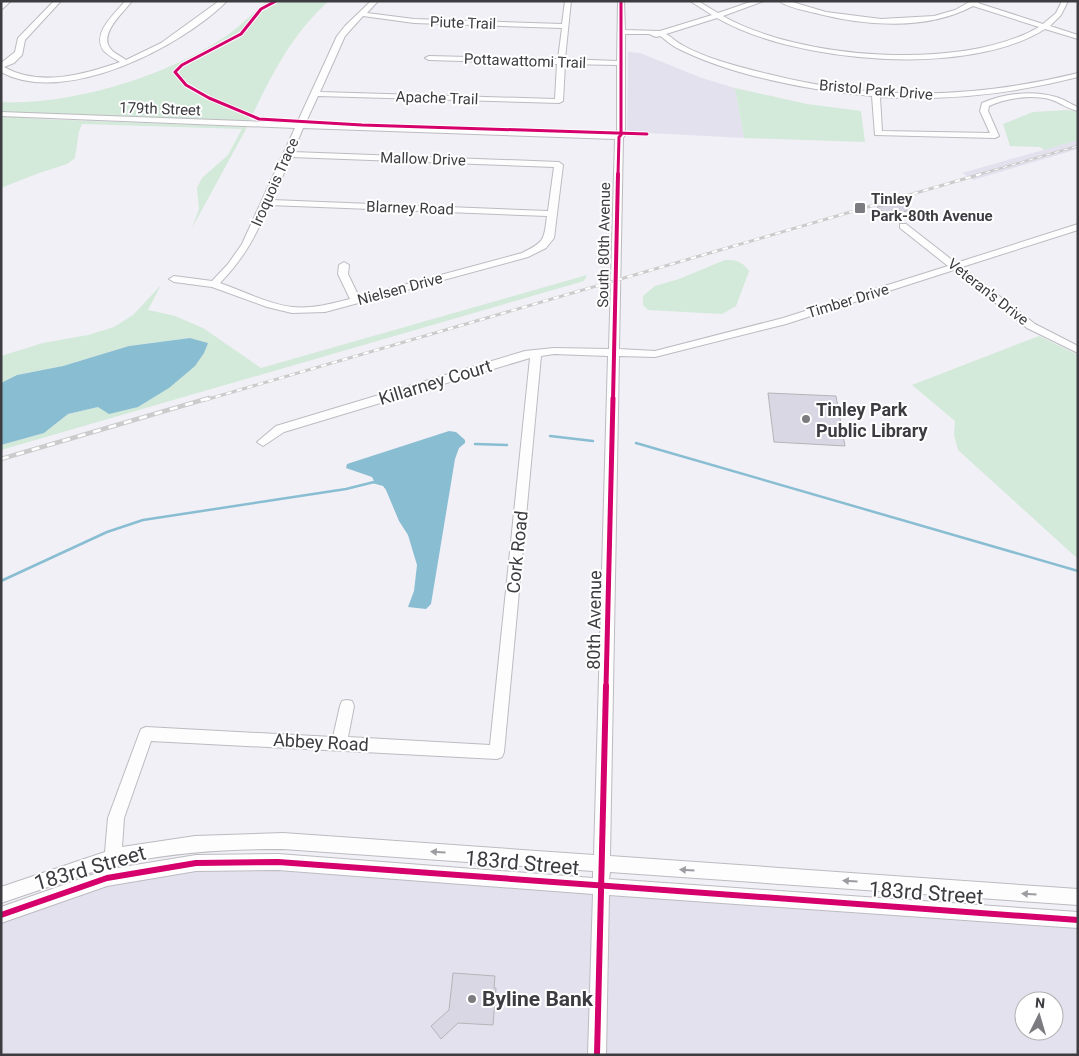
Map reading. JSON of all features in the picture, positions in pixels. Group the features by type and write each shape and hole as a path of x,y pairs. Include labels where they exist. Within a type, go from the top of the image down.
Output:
{"street":[{"path":"1,8 8,1"},
{"path":"58,1 21,40 19,53 1,67 7,74 49,80 84,74 125,62 146,54 166,43 224,1"},
{"path":"125,62 107,50 103,40 106,29 129,1"},
{"name":"Iroquois Trace","path":"214,284 231,266 247,244 343,33 375,1"},
{"path":"562,62 568,1"},
{"name":"South 80th Avenue","path":"614,354 619,137 621,135 621,1"},
{"path":"693,1 716,16 757,33 801,45 847,53 891,56 950,55 983,50 1015,41 1045,26 1063,8 1065,1"},
{"path":"620,35 654,36 760,1"},
{"path":"782,1 822,14 889,21 942,16 975,3 1078,37"},
{"name":"Piute Trail","path":"362,14 414,21 565,26"},
{"path":"620,35 659,33"},
{"name":"Bristol Park Drive","path":"659,33 678,46"},
{"name":"Bristol Park Drive","path":"640,37 662,41 711,59 770,76 814,86 876,93 930,95 995,92 1039,85 1078,75"},
{"name":"Pottawattomi Trail","path":"429,58 620,63"},
{"name":"Apache Trail","path":"315,94 560,101 558,93 562,62"},
{"path":"1009,90 1018,97"},
{"path":"995,92 1003,99"},
{"path":"876,93 878,133 889,134 995,136 983,108 989,103 1018,97 1051,98 1078,109"},
{"name":"179th Street","path":"1,114 619,137"},
{"name":"Mallow Drive","path":"288,154 558,165"},
{"name":"Nielsen Drive","path":"174,279 214,284 290,314 325,309 532,253 548,241 558,165"},
{"name":"Blarney Road","path":"266,202 553,214"},
{"name":"Veteran's Drive","path":"903,226 1031,326 1078,350"},
{"name":"Timber Drive","path":"614,354 655,354 786,321 1078,227"},
{"path":"344,265 342,274 356,301"},
{"name":"Killarney Court","path":"263,442 280,429 534,353 554,351 614,354"},
{"name":"Cork Road","path":"497,752 535,370 534,353"},
{"name":"80th Avenue","path":"602,886 614,354"},
{"path":"339,743 347,706"},
{"name":"Abbey Road","path":"112,858 115,844 116,818 146,734 497,752"},
{"name":"183rd Street","path":"1,895 112,858 143,851 188,844 232,841 283,841 1078,897"},
{"path":"107,878 112,858"},
{"name":"183rd Street","path":"1,915 107,878 196,863 278,862 1078,920"},
{"path":"597,1055 602,886"}],"shaded area":[{"path":"628,52 640,53 702,78 735,88 744,138 630,132 627,129"},
{"path":"1078,140 1078,149 973,180 962,173"},
{"path":"212,856 596,880 592,1055 1,1055 1,911"},
{"path":"605,880 1078,914 1078,1055 601,1055"}],"green space":[{"path":"267,1 329,1 304,27 283,57 249,122 1,112 1,102 28,102 86,94 116,86 174,65 229,34"},
{"path":"735,88 807,104 861,111 865,142 744,138"},
{"path":"1067,110 1078,112 1078,140 1044,150 1040,147 1010,146 1003,124 1033,112"},
{"path":"1,116 247,127 192,228 199,209 197,188 202,178 228,155 242,129 82,124 79,131 75,158 67,164 1,188"},
{"path":"725,260 738,262 749,271 736,306 722,314 648,310 643,305 643,296 655,286 679,279"},
{"path":"587,275 584,281 1,450 1,445 44,433 68,414 98,407 138,407 169,388 208,343 190,338 129,346 63,366 17,375 1,383 1,356 43,343 88,335 114,327 133,315 161,285 148,310 175,316 203,328 261,368"},
{"path":"1039,336 1078,355 1078,559 958,450 954,435 955,421 912,385"}],"water":[{"path":"190,338 208,343 195,366 169,388 138,407 109,414 98,407 68,414 44,433 1,445 1,383 17,375 63,366 129,346"},
{"path":"449,431 456,432 465,440 465,443 459,448 455,459 431,604 426,609 408,607 414,591 417,565 408,535 399,521 383,486 372,483 374,481 372,477 346,468 347,464"}],"building":[{"path":"901,202 909,204 910,210 888,216 877,207"},
{"name":"Tinley Park Public Library","path":"768,393 836,396 845,446 774,442"},
{"name":"Byline Bank","path":"453,973 495,976 493,1025 458,1023 441,1039 431,1026 449,1010"}],"waterway":[{"path":"550,436 593,441"},
{"path":"636,443 1078,571"},
{"path":"475,444 507,445"},
{"path":"1,581 107,532 143,520 346,489 374,482"}],"railway":[{"path":"977,175 1078,146"},
{"path":"205,400 981,174"},
{"path":"1,459 209,398"}],"cycle path":[{"path":"276,1 261,9 241,34 182,65 175,72 186,85 209,98 259,119 362,125 647,134"},
{"path":"597,1055 619,137 621,135 621,1"},
{"path":"1,915 107,878 196,863 278,862 1078,920"}],"place":[{"name":"Tinley Park-80th Avenue","path":"860,208"},
{"name":"Tinley Park Public Library","path":"806,419"},
{"name":"Byline Bank","path":"472,999"}]}
